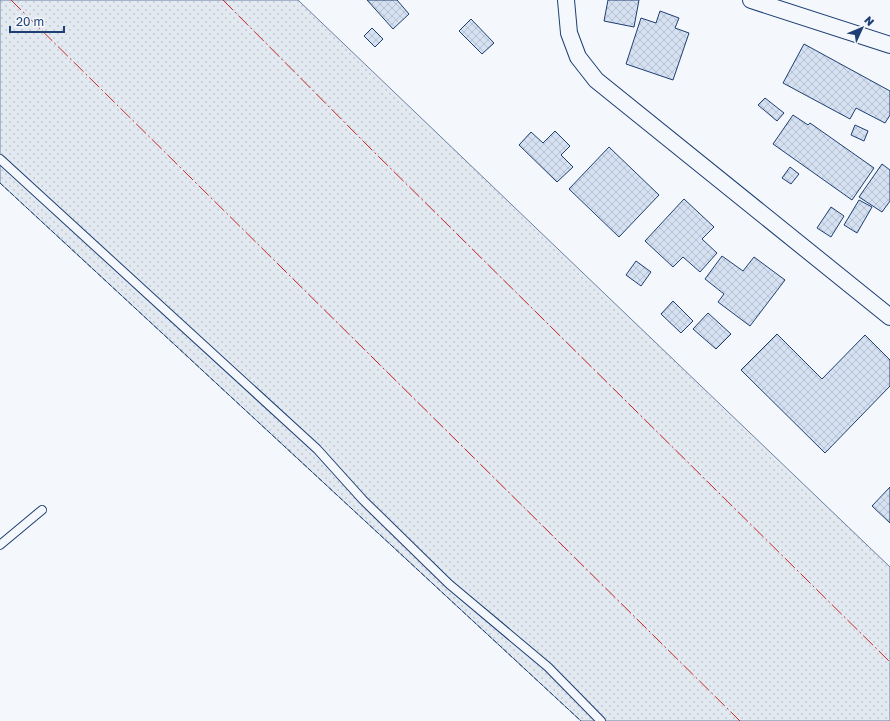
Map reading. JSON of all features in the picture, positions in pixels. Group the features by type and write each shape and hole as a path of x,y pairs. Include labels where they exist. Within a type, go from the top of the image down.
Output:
{"street":[{"path":"566,0 569,33 578,57 596,80 890,317"},
{"path":"752,0 890,45"}],"lane":[{"path":"0,159 317,449 363,500 449,584 548,667 601,721"},
{"path":"0,546 42,510"}],"shaded area":[{"path":"0,0 298,0 890,567 890,721 581,721 0,183"}],"building":[{"path":"367,0 397,0 409,14 393,29"},
{"path":"608,0 639,0 634,27 604,21"},
{"path":"660,11 679,18 675,28 689,33 673,80 626,64 641,18 656,23"},
{"path":"471,19 494,43 482,54 459,31"},
{"path":"372,28 383,39 375,47 364,36"},
{"path":"804,44 890,91 890,115 885,123 856,108 850,119 783,83"},
{"path":"765,98 784,113 777,121 758,105"},
{"path":"793,115 808,125 810,123 874,168 852,200 773,144"},
{"path":"855,125 868,131 864,141 851,135"},
{"path":"555,131 570,146 561,155 573,167 557,182 519,145 531,132 543,143"},
{"path":"609,147 659,195 619,237 569,189"},
{"path":"882,164 890,170 890,201 882,212 859,197"},
{"path":"790,167 799,174 791,184 782,178"},
{"path":"684,199 714,227 702,239 717,253 700,272 683,257 673,267 645,241"},
{"path":"859,200 872,207 857,233 844,225"},
{"path":"831,207 844,216 831,237 817,228"},
{"path":"722,256 743,271 754,257 785,280 750,326 718,302 724,294 705,279"},
{"path":"636,261 651,272 641,286 626,275"},
{"path":"673,301 693,321 681,333 661,314"},
{"path":"708,313 731,334 716,349 693,329"},
{"path":"777,334 822,379 865,335 890,360 890,386 825,453 741,370"},
{"path":"890,487 890,523 872,506"}],"fence":[{"path":"0,183 581,721"}],"power":[{"path":"11,0 740,721"},
{"path":"223,0 371,149 890,662"}]}
